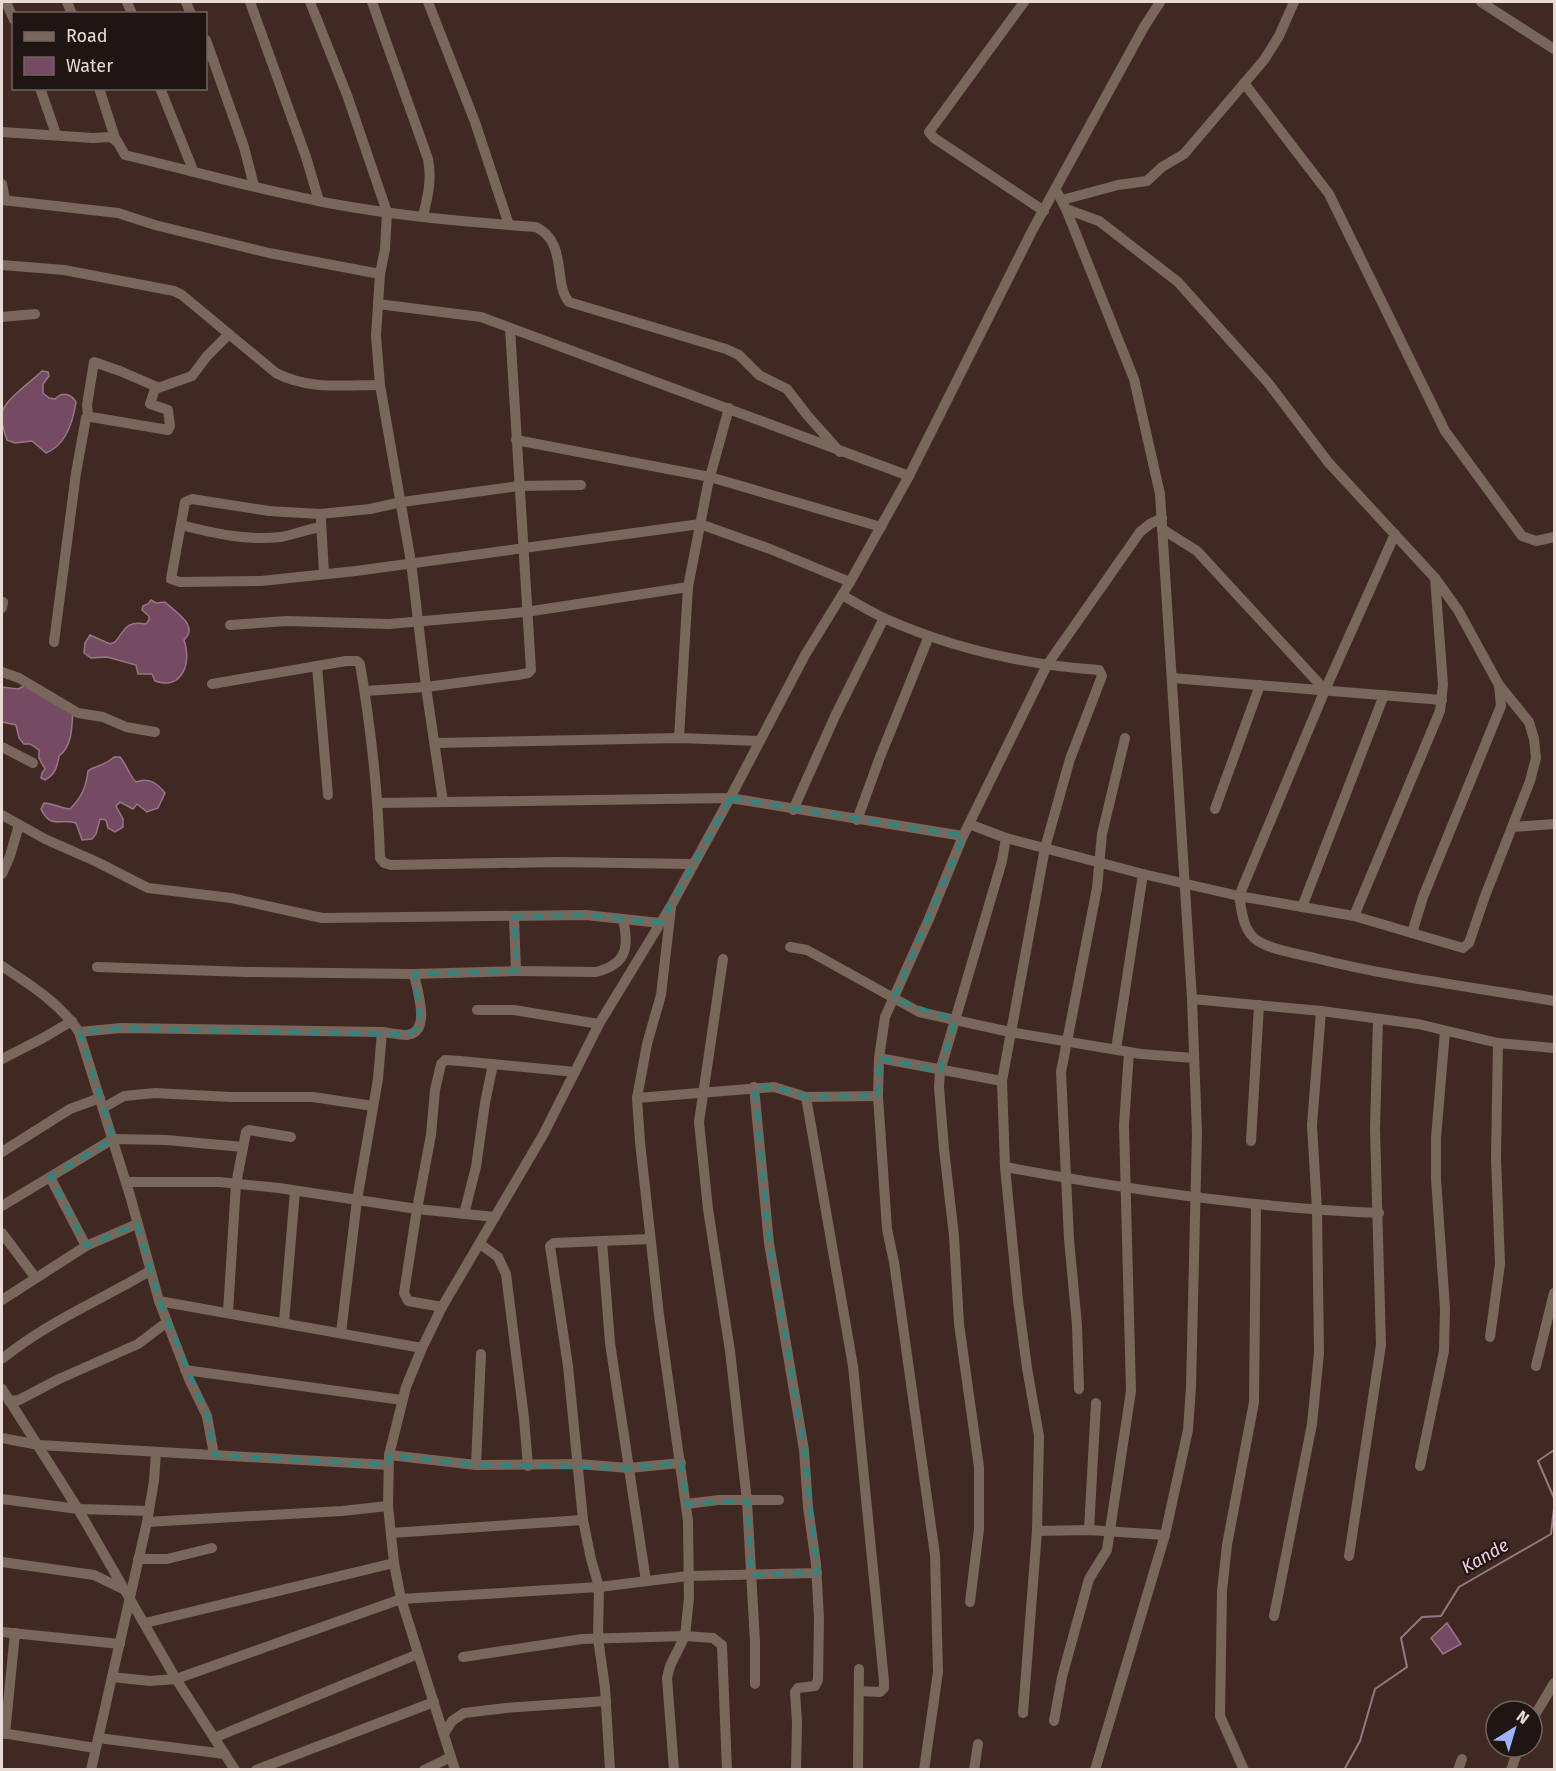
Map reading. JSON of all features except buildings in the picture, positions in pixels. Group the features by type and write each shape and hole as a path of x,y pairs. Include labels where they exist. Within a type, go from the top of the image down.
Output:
{"street":[{"path":"250,2 306,157 319,201"},
{"path":"310,2 347,95 387,212 376,336 380,385 402,502 443,802"},
{"path":"372,2 428,159 431,172 430,186 423,216"},
{"path":"428,2 475,122 509,225"},
{"path":"1024,2 929,132 934,138 1044,211"},
{"path":"455,1770 401,1599 394,1563 388,1506 388,1460 402,1400 422,1348 442,1307 543,1135 599,1024 672,904 805,655 850,582 909,476 1044,211 1144,27 1160,2"},
{"path":"1064,204 1118,185 1147,181 1162,167 1184,154 1264,60 1279,36 1294,2"},
{"path":"1480,2 1554,49"},
{"path":"207,43 244,147 254,186"},
{"path":"1244,83 1329,194 1445,431 1522,536 1536,541 1554,537"},
{"path":"41,90 56,134"},
{"path":"100,90 116,141 125,155 319,201 387,212 536,227 546,232 557,256 566,299 569,302 739,354 759,375 787,389 840,452"},
{"path":"161,90 193,170"},
{"path":"2,132 110,137 116,141"},
{"path":"2,184 3,200 118,213 155,225 269,253 380,274"},
{"path":"1056,190 1064,204 1134,379 1160,494 1192,999 1197,1133 1188,1430 1165,1535 1095,1770"},
{"path":"969,824 1006,838 1143,874 1239,896 1354,916 1463,948 1467,946 1530,781 1536,758 1529,722 1498,685 1458,610 1435,578 1328,462 1269,384 1178,282 1099,221 1064,204"},
{"path":"2,265 64,270 174,291 182,295 276,373 288,379 325,385 380,385"},
{"path":"378,304 481,317 909,476"},
{"path":"2,317 35,314"},
{"path":"365,691 426,687 528,673 531,665 510,328"},
{"path":"88,416 168,430 170,426 168,410 150,404 154,389 192,376 207,356 229,334"},
{"path":"54,642 76,473 85,421 88,416 87,405 94,362 120,370 157,387"},
{"path":"679,738 688,587 710,477 729,408"},
{"path":"516,441 710,477 881,527"},
{"path":"581,485 519,486 402,502 370,509 320,514 269,511 192,499 185,502 171,574 172,580 261,581 700,524 770,549 850,582"},
{"path":"320,514 324,574"},
{"path":"924,1770 938,1672 935,1556 920,1441 887,1229 878,1096 879,1058 885,1017 963,836 1047,665 1140,532 1150,524 1162,524 1197,551 1325,690"},
{"path":"181,525 227,536 268,538 321,527"},
{"path":"1395,534 1325,690 1239,896 1245,927 1259,942 1335,963 1402,977 1554,1001"},
{"path":"1354,916 1440,711 1443,685 1435,578"},
{"path":"230,625 287,621 388,624 526,612 688,587"},
{"path":"842,595 884,618 929,636 1047,665 1099,670 1102,676 1070,759 1045,848 1002,1081 1005,1167 1024,1345 1039,1436 1036,1531 1023,1713"},
{"path":"794,810 836,714 884,618"},
{"path":"858,820 880,757 929,636"},
{"path":"212,684 317,666 357,661 360,664 378,803 380,858 384,863 391,865 557,862 694,864"},
{"path":"317,666 328,795"},
{"path":"2,672 19,678 78,713 103,717 126,726 155,732"},
{"path":"1172,678 1442,699"},
{"path":"1215,810 1260,685"},
{"path":"1412,933 1423,897 1501,706 1498,685"},
{"path":"1302,907 1384,695"},
{"path":"436,743 679,738 760,741"},
{"path":"1079,1389 1077,1325 1068,1239 1061,1072 1100,863 1102,834 1125,738"},
{"path":"2,747 33,763"},
{"path":"378,803 730,798 963,836"},
{"path":"2,815 155,890 231,898 322,918 586,915 660,923"},
{"path":"1512,827 1554,824"},
{"path":"2,874 20,825"},
{"path":"970,1602 979,1528 979,1467 959,1324 954,1236 939,1087 940,1071 1002,861 1006,838"},
{"path":"1116,1049 1143,874"},
{"path":"672,904 661,995 647,1044 637,1098 650,1239 688,1521 685,1636 670,1666 667,1678 674,1770"},
{"path":"514,917 516,971"},
{"path":"97,967 414,974 516,971 596,972 608,969 625,952 628,941 623,919"},
{"path":"790,947 807,950 883,990 893,999 919,1012 1011,1032 1129,1052 1194,1058"},
{"path":"723,959 699,1122 708,1209 730,1351 747,1501 755,1642 755,1684"},
{"path":"2,966 44,996 72,1021 79,1032 126,1182 159,1301 185,1370 207,1416 213,1455"},
{"path":"79,1032 121,1028 382,1032 408,1035 416,1031 420,1025 421,1014 414,974"},
{"path":"1192,999 1320,1011 1418,1024 1498,1042 1554,1048"},
{"path":"1251,1141 1259,1005"},
{"path":"477,1010 514,1010 599,1024"},
{"path":"1274,1616 1312,1424 1319,1353 1317,1210 1312,1125 1320,1011"},
{"path":"1349,1556 1381,1345 1375,1129 1378,1019"},
{"path":"2,1059 72,1021"},
{"path":"1420,1466 1444,1351 1445,1308 1436,1179 1436,1138 1445,1031"},
{"path":"341,1333 357,1200 378,1079 382,1032"},
{"path":"1490,1337 1500,1264 1496,1157 1498,1042"},
{"path":"1054,1721 1062,1677 1089,1579 1105,1555 1131,1391 1124,1125 1129,1052"},
{"path":"879,1058 1002,1081"},
{"path":"442,1307 408,1301 404,1293 441,1064 445,1060 575,1072"},
{"path":"464,1214 476,1167 493,1064"},
{"path":"637,1098 754,1087 774,1087 806,1097 878,1096"},
{"path":"754,1087 769,1244 804,1450 808,1507 817,1573 818,1680 815,1686 798,1688 795,1692 796,1770"},
{"path":"2,1152 70,1109 124,1096 155,1092 313,1097 373,1106"},
{"path":"806,1097 853,1366 884,1681 882,1691 859,1691"},
{"path":"228,1312 236,1184 246,1132 249,1130 291,1137"},
{"path":"2,1206 113,1139 166,1140 243,1147"},
{"path":"1005,1167 1256,1205 1379,1213"},
{"path":"50,1177 86,1246"},
{"path":"126,1182 236,1184 417,1209 495,1217"},
{"path":"284,1322 294,1191"},
{"path":"1244,1770 1220,1716 1222,1591 1227,1545 1254,1402 1256,1205"},
{"path":"2,1300 86,1246 137,1224"},
{"path":"2,1233 35,1277"},
{"path":"610,1770 606,1701 598,1638 599,1587 583,1520 566,1357 550,1246 554,1243 650,1239"},
{"path":"602,1241 610,1343 646,1581"},
{"path":"480,1244 498,1257 506,1274 528,1466"},
{"path":"2,1359 20,1344 63,1318 150,1271"},
{"path":"1536,1366 1554,1293"},
{"path":"159,1301 422,1348"},
{"path":"9,1401 19,1400 59,1379 138,1344 167,1322"},
{"path":"476,1465 481,1354"},
{"path":"185,1370 402,1400"},
{"path":"2,1389 78,1509 176,1679 235,1770"},
{"path":"1089,1530 1096,1403"},
{"path":"2,1438 39,1445 297,1459 528,1466 578,1464 629,1468 681,1463"},
{"path":"91,1770 147,1522 156,1453"},
{"path":"2,1499 78,1509 149,1511"},
{"path":"686,1504 719,1500 779,1500"},
{"path":"147,1522 342,1511 388,1506"},
{"path":"391,1533 583,1520"},
{"path":"1036,1531 1089,1530 1165,1535"},
{"path":"138,1559 167,1559 212,1548"},
{"path":"2,1562 94,1575 124,1590"},
{"path":"145,1623 394,1563"},
{"path":"112,1677 150,1681 176,1679 401,1599 599,1587 688,1576 817,1573"},
{"path":"2,1632 120,1644"},
{"path":"15,1633 3,1734 225,1754"},
{"path":"463,1656 582,1639 685,1636 713,1638 722,1645 727,1770"},
{"path":"214,1738 418,1654"},
{"path":"858,1770 859,1669"},
{"path":"1544,1700 1554,1683"},
{"path":"444,1734 452,1721 464,1713 606,1701"},
{"path":"256,1770 434,1702"},
{"path":"974,1770 978,1744"},
{"path":"424,1770 451,1757"}],"highlighted area":[{"path":"730,798 963,836 893,999 954,1020 940,1071 879,1058 878,1096 806,1097 774,1087 754,1087 769,1243 804,1450 817,1573 751,1575 747,1501 686,1504 681,1463 629,1468 476,1465 389,1455 388,1465 214,1455 207,1416 159,1301 137,1224 86,1246 50,1177 113,1139 79,1032 121,1028 408,1035 420,1025 414,974 516,971 514,917 586,915 660,923"}],"water":[{"path":"42,371 48,372 49,376 43,384 43,393 55,399 67,394 76,402 73,417 63,439 46,453 32,441 15,443 7,440 2,419 4,407"},
{"path":"151,600 156,603 165,602 188,624 188,635 184,640 186,665 179,678 165,683 155,681 152,674 138,674 136,665 107,657 91,658 84,653 85,643 90,635 110,644 115,642 130,625 146,624 149,616 142,610 143,606"},
{"path":"28,684 73,708 72,728 67,747 59,756 54,773 45,780 41,778 45,769 39,758 39,750 30,744 24,744 19,738 16,725 2,722 2,687 18,689"},
{"path":"114,757 120,757 136,782 149,781 162,789 165,793 158,808 147,812 137,804 133,809 120,802 116,806 123,819 123,827 115,832 108,828 106,820 100,819 96,834 92,839 82,840 76,823 53,821 45,815 41,809 44,803 70,809 83,792 88,771"},
{"path":"1447,1623 1461,1644 1443,1654 1431,1638"}],"waterway":[{"name":"Kande","path":"1554,1450 1538,1461 1554,1498"},
{"name":"Kande","path":"1344,1770 1360,1741 1375,1689 1407,1667 1401,1638 1422,1617 1441,1616 1459,1587 1551,1534 1554,1508"}]}
